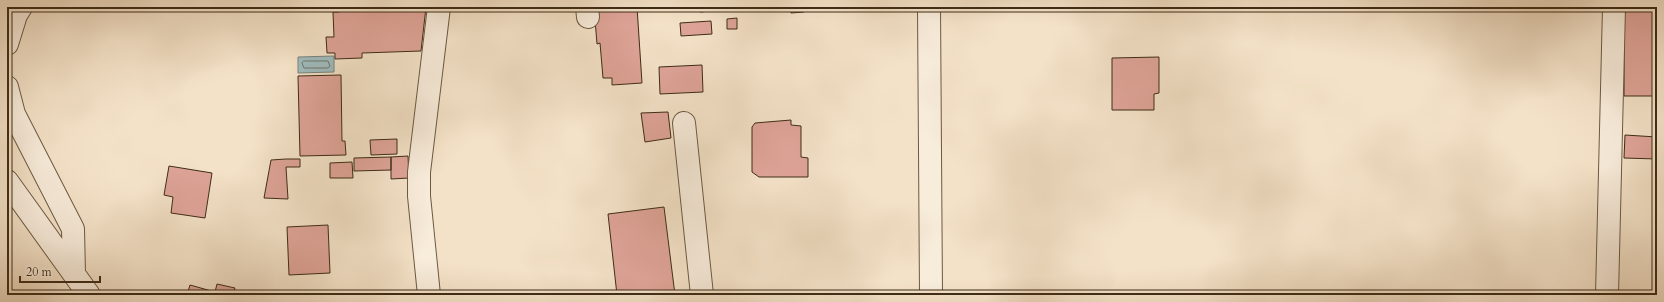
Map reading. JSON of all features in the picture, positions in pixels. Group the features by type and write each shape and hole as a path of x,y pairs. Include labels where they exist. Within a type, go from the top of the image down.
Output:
{"street":[{"path":"7,44 16,15 21,7"},
{"path":"429,295 419,196 419,172 440,7"},
{"path":"929,7 931,295"},
{"path":"1607,295 1614,7"},
{"path":"7,87 14,114 73,228 74,274"},
{"path":"684,123 702,295"},
{"path":"7,181 89,295"}],"water":[{"path":"334,56 334,72 298,73 298,57"}],"building":[{"path":"339,7 426,7 421,51 362,53 362,58 335,59 335,53 327,53 326,37 334,37 333,12 339,12"},
{"path":"594,7 637,7 642,83 612,85 612,78 603,78 600,43 597,44"},
{"path":"700,7 710,7 710,11 700,12"},
{"path":"790,7 803,7 804,12 791,13"},
{"path":"1624,7 1657,7 1657,14 1653,15 1653,96 1624,96"},
{"path":"737,18 737,29 727,29 727,19"},
{"path":"711,21 712,34 681,36 680,23"},
{"path":"1159,57 1159,93 1154,94 1154,110 1112,110 1112,58"},
{"path":"702,65 703,92 660,94 659,67"},
{"path":"341,75 342,141 345,141 346,155 300,156 298,76"},
{"path":"668,112 671,138 645,142 641,113"},
{"path":"791,120 791,125 801,126 801,157 808,158 808,177 759,177 752,172 752,127 755,123"},
{"path":"1625,135 1657,137 1657,159 1624,158"},
{"path":"397,139 397,154 371,155 370,140"},
{"path":"408,156 409,178 391,179 391,157"},
{"path":"391,157 391,170 354,171 354,158"},
{"path":"300,159 300,167 286,167 288,199 264,198 271,160"},
{"path":"352,162 353,178 330,178 330,163"},
{"path":"169,166 212,173 205,218 171,213 173,197 164,195"},
{"path":"664,207 675,295 617,295 608,214"},
{"path":"328,225 330,273 289,275 287,227"},
{"path":"217,284 235,288 233,295 187,295 190,285 215,292"},
{"path":"813,292 813,295 791,295"},
{"path":"1161,294 1161,295 1118,295"}]}
